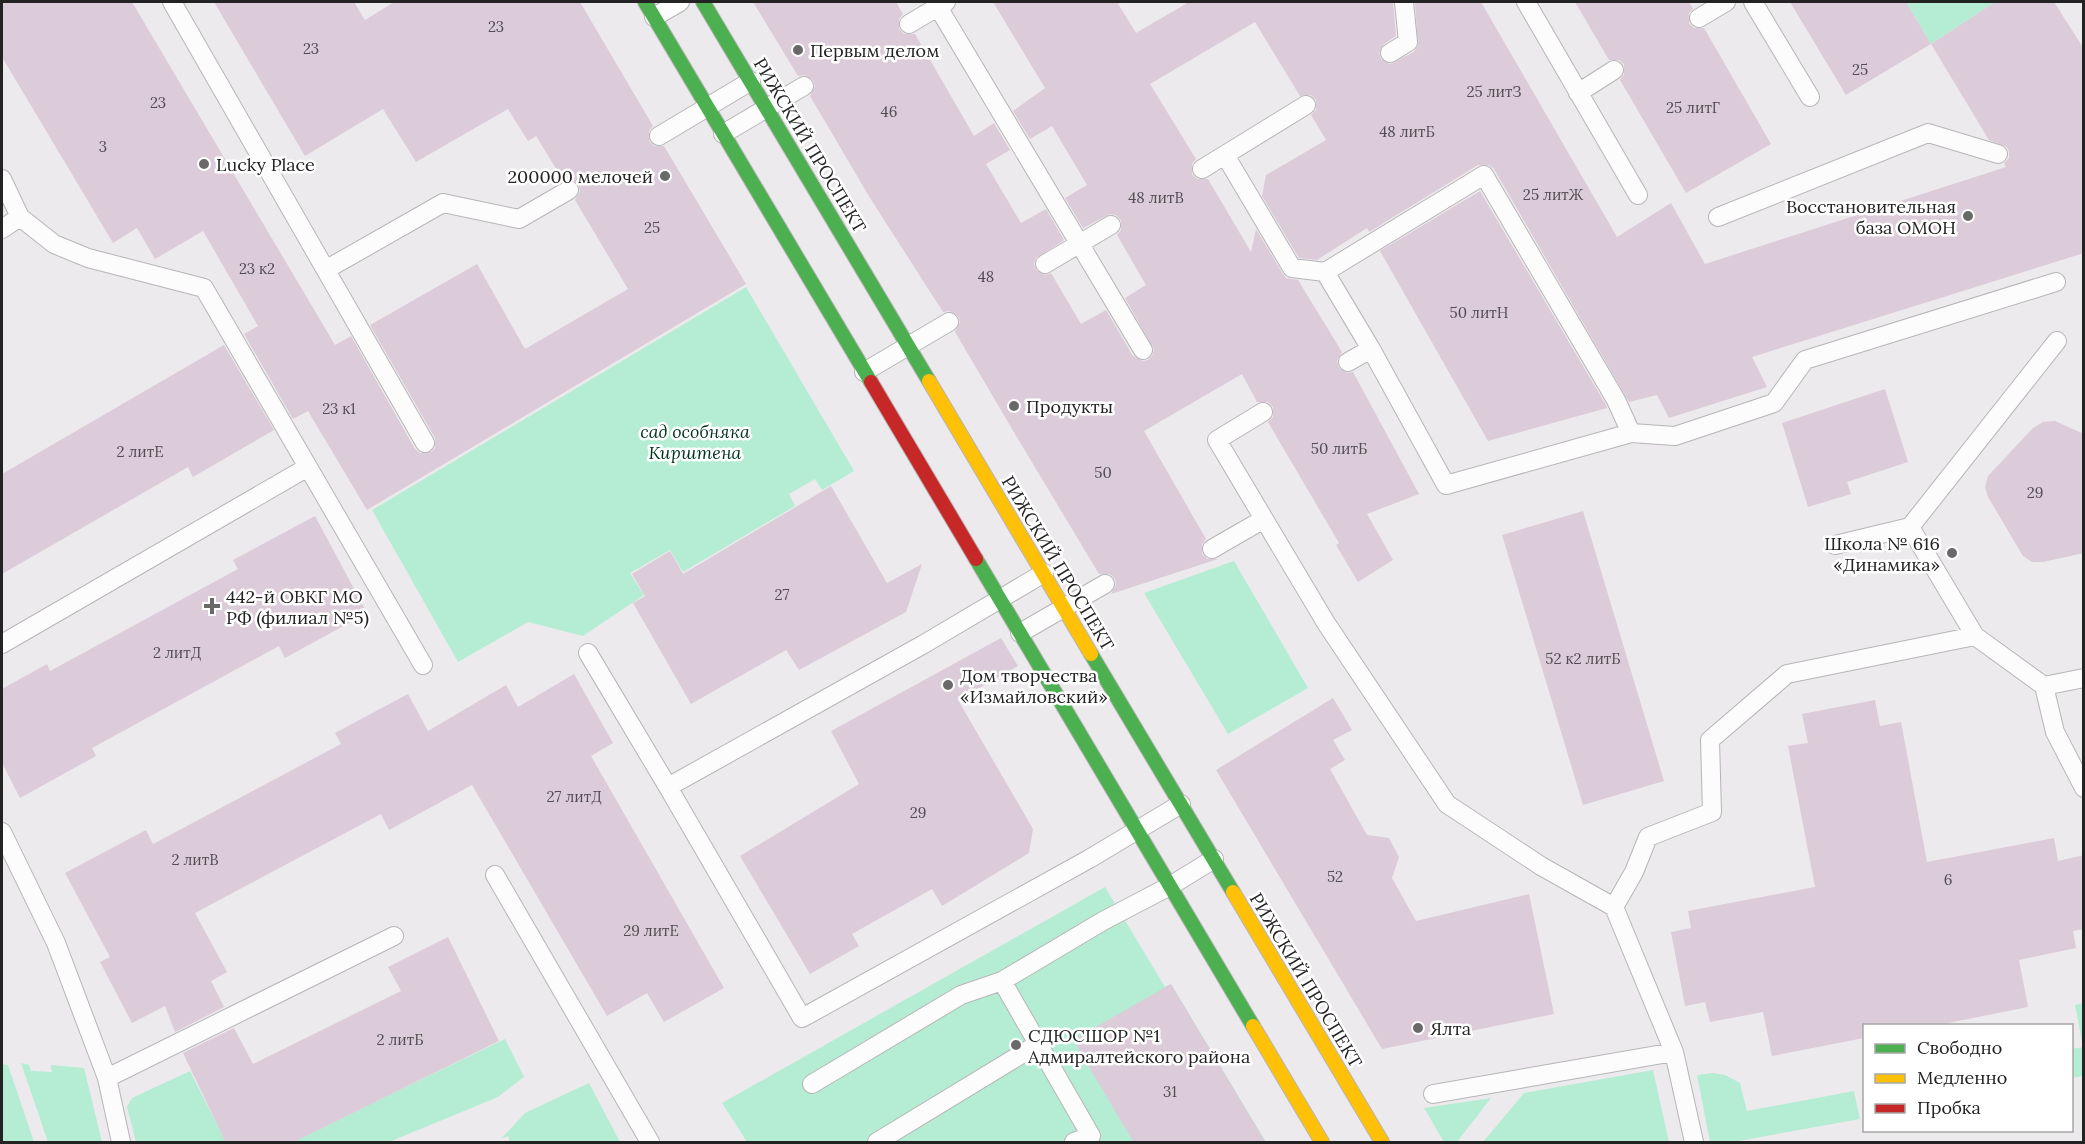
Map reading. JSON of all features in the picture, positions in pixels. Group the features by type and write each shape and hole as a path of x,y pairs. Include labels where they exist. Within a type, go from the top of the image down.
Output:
{"main road":[{"name":"РИЖСКИЙ ПРОСПЕКТ","path":"703,2 1382,1143"},
{"path":"649,9 1322,1143"}],"lane":[{"path":"172,2 425,443"},
{"path":"649,9 680,2"},
{"path":"1390,53 1408,42 1404,2"},
{"path":"1526,2 1638,195"},
{"path":"1698,18 1726,2"},
{"path":"1753,2 1810,97"},
{"path":"909,24 940,3 1143,350"},
{"path":"1578,93 1614,70"},
{"path":"659,136 751,81"},
{"path":"723,134 804,86"},
{"path":"1202,169 1306,105"},
{"path":"1718,217 1928,133 1998,154"},
{"path":"1225,155 1292,268 1325,272 1484,175 1616,400 1631,433"},
{"path":"2,179 20,217 54,244 88,258 204,288 423,665"},
{"path":"327,269 443,203 519,219 569,190"},
{"path":"2,229 20,217"},
{"path":"1045,264 1111,225"},
{"path":"1325,272 1371,349 1446,485 1631,433 1675,436 1774,403 1805,360 2056,282"},
{"path":"864,372 949,322"},
{"path":"1835,545 1910,527 2057,341"},
{"path":"1348,363 1371,349"},
{"path":"1263,412 1217,440 1326,623 1447,804 1541,866 1614,907 1674,1052 1694,1143"},
{"path":"2,644 308,467"},
{"path":"1212,549 1264,519"},
{"path":"1910,527 1975,636 2044,686 2055,732 2083,787"},
{"path":"668,787 1044,573"},
{"path":"1020,633 1105,584"},
{"path":"1614,907 1634,872 1648,837 1712,812 1710,740 1787,674 1975,636"},
{"path":"588,653 802,1018 1089,859 1181,804"},
{"path":"2044,686 2084,678"},
{"path":"2,832 56,943 107,1078 121,1143"},
{"path":"812,1084 961,995 1002,981 1214,859"},
{"path":"495,875 650,1143"},
{"path":"107,1078 394,936"},
{"path":"1002,981 1090,1136 1074,1143"},
{"path":"877,1143 1038,1044"},
{"path":"1433,1094 1674,1052"}],"green space":[{"path":"1906,2 1995,2 1931,44"},
{"name":"сад особняка Кирштена","path":"746,287 854,471 822,490 815,479 789,494 795,506 683,572 670,550 630,573 644,595 583,636 528,622 458,662 372,510"},
{"path":"1234,561 1308,688 1228,734 1144,593"},
{"name":"СДЮСШОР №1 Адмиралтейского района","path":"1105,887 1165,987 1171,984 1266,1142 747,1142 722,1103"},
{"path":"2083,1003 2083,1047 2075,1005"},
{"path":"505,1039 524,1077 498,1097 389,1142 292,1142"},
{"path":"2083,1047 2083,1076 2073,1078 2073,1049"},
{"path":"21,1063 29,1065 31,1071 52,1072 51,1065 84,1068 102,1142 48,1142"},
{"path":"2,1064 8,1065 34,1142 2,1142"},
{"path":"1653,1070 1669,1142 1483,1142 1524,1093"},
{"path":"190,1071 226,1142 136,1142 127,1107 132,1098"},
{"path":"1713,1073 1725,1075 1740,1083 1747,1111 1854,1091 1860,1119 1733,1142 1710,1142 1697,1075"},
{"path":"589,1083 620,1142 510,1142 508,1136 501,1139 525,1113"},
{"path":"1491,1098 1457,1142 1444,1142 1424,1108"}],"building":[{"path":"2,2 132,2 335,345 351,336 415,449 420,453 431,452 435,448 435,438 370,325 477,264 525,349 628,289 575,200 580,191 578,184 570,179 563,180 536,136 528,141 508,109 416,162 383,109 305,156 214,2 354,2 365,20 394,2 580,2 653,126 649,131 649,141 654,146 664,146 746,284 367,510 308,411 293,419 244,334 258,326 203,231 155,259 137,228 113,243 2,57"},
{"path":"753,2 896,2 903,14 899,19 899,29 904,34 915,34 974,136 994,123 1010,150 986,164 1021,223 1046,209 1064,240 1036,258 1034,264 1036,270 1045,275 1051,273 1081,324 1106,310 1133,356 1143,361 1152,356 1154,349 1125,298 1146,285 1117,235 1121,230 1121,220 1116,215 1110,214 1083,228 1065,198 1087,185 1052,126 1030,139 1013,111 1045,88 993,2 1117,2 1136,33 1189,2 1393,2 1396,36 1384,44 1379,53 1381,59 1390,64 1414,52 1418,46 1415,2 1481,2 1617,237 1671,203 1705,264 2006,167 2004,163 2009,158 2007,147 1989,140 1931,44 1995,2 2054,2 2084,49 2084,253 1752,357 1767,387 1669,418 1657,395 1629,402 1494,169 1489,165 1478,165 1369,232 1367,228 1317,260 1299,258 1262,196 1266,175 1326,140 1311,115 1316,110 1316,100 1311,95 1300,96 1255,22 1150,84 1196,159 1192,164 1192,174 1197,179 1208,179 1251,252 1256,229 1286,278 1298,280 1342,352 1337,361 1339,368 1347,373 1353,372 1419,494 1367,514 1393,560 1358,582 1336,545 1339,543 1268,422 1273,417 1273,407 1268,402 1257,402 1242,374 1144,431 1206,539 1202,544 1202,554 1207,559 1218,559 1111,594 1116,585 1115,579 1110,574 1099,574 1021,444 955,332 960,322 958,316 949,311 943,312 870,198 810,96 815,86 813,80 804,75 798,76"},
{"path":"1575,2 1689,2 1693,9 1689,13 1689,23 1694,28 1704,28 1771,144 1686,193 1620,80 1624,75 1624,64 1619,60 1609,60"},
{"path":"1790,2 1906,2 1931,44 1846,95"},
{"path":"1480,191 1607,408 1488,441 1380,251"},
{"path":"224,345 274,430 193,477 188,467 2,574 2,474"},
{"path":"1885,389 1908,462 1847,482 1851,494 1808,507 1782,423"},
{"path":"2055,421 2084,434 2084,553 2043,562 2032,562 2023,556 1988,497 1985,487 1988,476 2033,428 2043,422"},
{"path":"831,486 887,583 922,564 906,612 799,670 786,650 691,704 633,603 645,596 632,574 670,551 683,574"},
{"path":"1583,511 1664,781 1583,805 1502,535"},
{"path":"315,516 367,613 285,658 279,646 92,748 96,756 20,798 2,763 2,689 47,664 50,671 238,569 233,560"},
{"path":"1001,638 1018,666 958,700 1033,829 1029,853 942,906 932,889 852,934 859,946 810,974 740,856 859,784 831,731"},
{"path":"574,674 613,743 591,756 724,988 664,1022 647,993 607,1016 472,785 389,830 381,814 195,913 227,972 211,981 224,1007 175,1032 165,1006 132,1023 100,962 110,957 65,873 146,830 153,844 341,744 335,733 408,694 428,731 506,685 518,707"},
{"path":"1333,698 1352,730 1333,740 1345,760 1330,769 1367,835 1389,838 1399,857 1392,878 1416,921 1529,894 1554,1014 1382,1049 1216,770"},
{"path":"1875,700 1880,726 1901,722 1927,862 2054,838 2058,861 2084,855 2084,929 2073,931 2076,948 2019,960 2028,1007 1943,1024 1863,1024 1863,1038 1772,1056 1763,1012 1710,1022 1705,1002 1685,1006 1671,932 1691,928 1688,911 1815,887 1788,746 1808,743 1802,714"},
{"path":"448,937 499,1041 292,1143 226,1143 183,1053 234,1028 253,1064 401,991 388,967"},
{"path":"1171,984 1266,1143 1134,1143 1073,1040"}],"traffic: fast":[{"path":"645,2 871,382"},
{"path":"703,2 929,381"},
{"path":"976,559 1253,1026"},
{"path":"1091,654 1233,892"}],"traffic: slow":[{"path":"929,381 1091,654"},
{"path":"1233,892 1382,1142"},
{"path":"1253,1026 1322,1142"}],"traffic: jam":[{"path":"871,382 976,559"}],"place":[{"name":"Первым делом","path":"798,50"},
{"name":"Lucky Place","path":"204,164"},
{"name":"200000 мелочей","path":"665,176"},
{"name":"Восстановительная база ОМОН","path":"1968,216"},
{"name":"Продукты","path":"1014,406"},
{"name":"Школа № 616 «Динамика»","path":"1952,553"},
{"name":"442-й ОВКГ МО РФ (филиал №5)","path":"212,606"},
{"name":"Дом творчества «Измайловский»","path":"948,685"},
{"name":"Ялта","path":"1418,1028"},
{"name":"СДЮСШОР №1 Адмиралтейского района","path":"1016,1045"}]}
